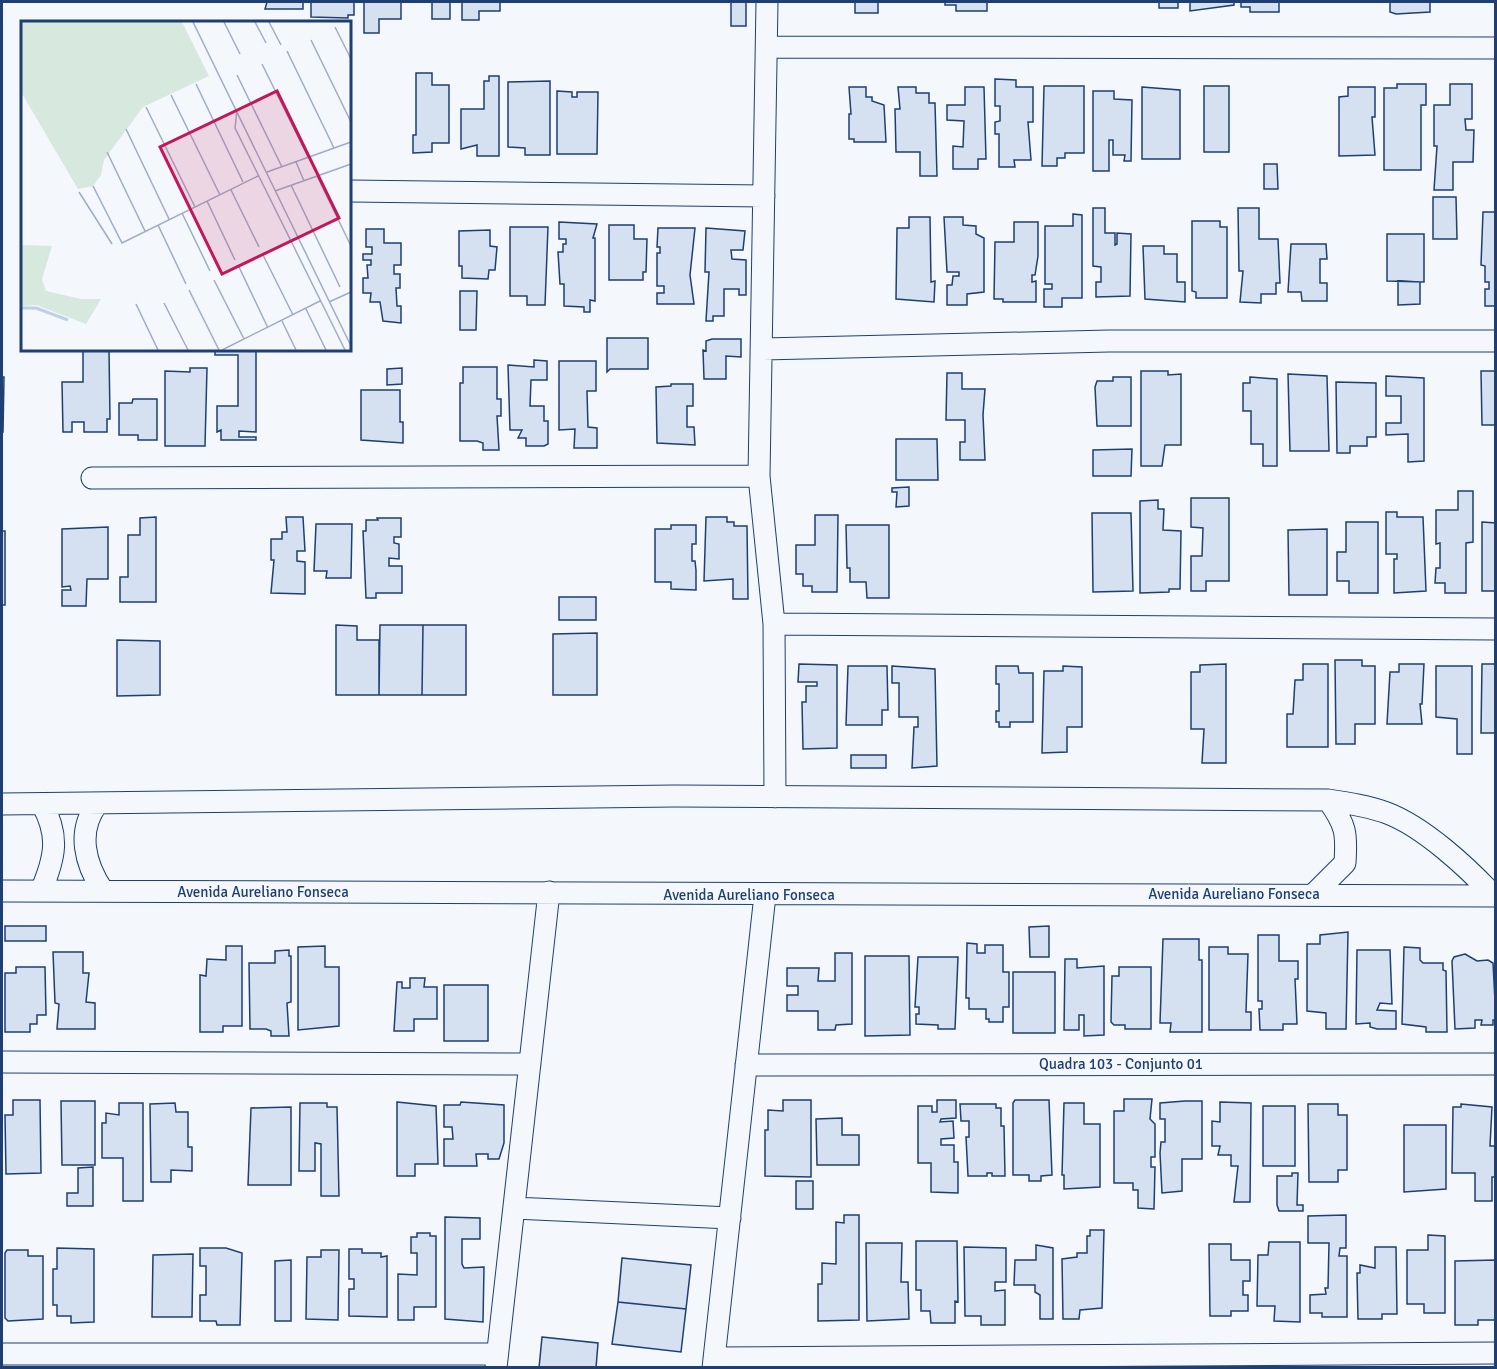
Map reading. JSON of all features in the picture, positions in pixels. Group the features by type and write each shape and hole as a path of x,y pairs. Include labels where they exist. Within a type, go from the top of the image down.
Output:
{"street":[{"path":"767,2 763,349 759,476 774,624 775,797"},
{"path":"767,47 1496,48"},
{"path":"351,191 764,196"},
{"path":"763,349 1109,341 1496,341"},
{"path":"93,478 759,476"},
{"path":"774,624 1496,629"},
{"path":"2,804 775,797 1328,800 1369,807 1390,814 1463,864 1495,896"},
{"path":"1314,894 1345,863 1346,838 1343,822 1328,800"},
{"path":"98,803 88,820 85,846 88,864 103,891"},
{"path":"41,891 53,858 54,838 52,821 42,804"},
{"name":"Avenida Aureliano Fonseca","path":"2,891 1495,896"},
{"path":"2,1354 496,1361 549,892"},
{"path":"765,895 714,1363 1496,1353"},
{"path":"2,1062 530,1064"},
{"name":"Quadra 103 - Conjunto 01","path":"746,1065 1496,1064"},
{"path":"514,1208 729,1218"}],"building":[{"path":"267,2 303,2 303,9 265,9"},
{"path":"311,2 354,2 354,15 348,15 348,18 311,17"},
{"path":"364,2 401,2 401,19 379,19 379,33 364,33"},
{"path":"432,2 450,2 450,19 432,19"},
{"path":"462,2 500,2 500,11 479,11 479,20 462,20"},
{"path":"731,2 746,2 746,26 731,26"},
{"path":"855,2 878,2 878,13 855,13"},
{"path":"945,2 987,2 987,11 956,11 956,5 945,5"},
{"path":"1159,2 1178,2 1178,8 1159,8"},
{"path":"1190,2 1234,2 1234,5 1190,11"},
{"path":"1241,2 1279,2 1279,12 1250,12 1250,7 1241,7"},
{"path":"1390,2 1430,2 1430,12 1396,14 1390,12"},
{"path":"416,73 432,73 432,85 449,85 449,143 432,143 432,152 413,153 413,135 416,135"},
{"path":"489,76 499,76 499,156 477,156 477,145 461,149 461,109 484,109 484,81 489,81"},
{"path":"995,79 1016,80 1016,87 1033,87 1033,122 1028,122 1031,160 1014,160 1015,167 999,167 999,134 995,134 995,122 1000,121 1000,106 995,106"},
{"path":"550,81 550,155 525,155 525,148 508,147 508,82"},
{"path":"1397,84 1426,84 1426,105 1421,105 1421,170 1384,170 1384,88 1397,88"},
{"path":"1450,84 1472,84 1472,119 1465,119 1466,130 1474,130 1473,162 1453,162 1453,190 1434,190 1437,146 1434,146 1434,105 1450,105"},
{"path":"1044,86 1084,86 1084,153 1065,153 1065,158 1057,158 1057,166 1042,166"},
{"path":"1204,86 1229,86 1229,152 1204,152"},
{"path":"849,87 866,87 866,97 872,97 872,101 884,105 886,142 854,142 854,139 849,139 849,114 851,114"},
{"path":"898,87 916,87 916,93 929,93 929,103 935,103 937,176 920,176 920,152 896,152 895,109 900,109"},
{"path":"965,87 984,87 986,159 978,159 978,169 953,169 953,146 963,147 964,121 947,120 947,105 965,105"},
{"path":"1142,87 1180,90 1180,159 1142,159"},
{"path":"1348,87 1375,87 1375,117 1372,117 1375,155 1339,156 1339,97 1348,96"},
{"path":"557,91 572,92 572,97 577,97 577,92 598,92 597,154 557,154"},
{"path":"1093,91 1114,91 1114,99 1132,100 1131,161 1124,161 1125,155 1113,155 1113,140 1109,140 1109,171 1093,171"},
{"path":"1264,164 1277,164 1278,189 1264,189"},
{"path":"1433,197 1456,197 1457,239 1433,239"},
{"path":"1093,208 1105,208 1105,233 1115,233 1115,245 1117,244 1117,233 1131,234 1130,296 1096,297 1096,282 1101,282 1101,267 1093,266"},
{"path":"1238,208 1259,208 1259,239 1278,239 1280,283 1276,283 1276,294 1261,294 1261,303 1240,302 1243,271 1239,271"},
{"path":"1483,212 1496,212 1496,306 1485,306 1485,289 1489,289 1489,282 1485,282 1485,266 1481,265"},
{"path":"1073,214 1082,215 1082,298 1062,298 1062,307 1044,307 1044,289 1052,289 1052,284 1045,284 1045,226 1073,226"},
{"path":"909,217 930,217 931,282 935,281 934,302 896,299 897,228 909,228"},
{"path":"944,217 963,217 963,225 976,226 976,234 984,238 984,292 967,294 967,305 947,305 947,285 952,285 953,276 959,276 959,272 947,272"},
{"path":"1192,221 1220,221 1220,227 1227,227 1227,298 1196,298 1196,292 1192,291"},
{"path":"559,222 597,224 593,238 595,238 595,301 590,300 590,312 584,312 584,307 564,306 564,284 560,284 558,252 563,252 566,239 559,239"},
{"path":"1014,222 1038,222 1038,256 1035,275 1032,275 1032,282 1036,281 1036,302 1003,302 1003,299 994,299 995,242 1014,242"},
{"path":"609,225 634,225 634,239 647,239 646,272 643,272 643,280 609,280"},
{"path":"510,227 548,227 545,305 527,305 527,296 510,296"},
{"path":"658,228 695,228 690,275 694,304 657,304 657,293 664,293 664,286 657,286 657,253 660,253 660,247 657,247"},
{"path":"706,228 745,231 743,250 731,250 732,259 746,260 746,295 739,295 739,289 724,289 724,316 713,316 713,321 706,321 709,272 705,272"},
{"path":"366,229 384,229 384,243 401,243 401,265 394,265 394,274 400,274 400,288 396,288 397,306 401,306 401,323 383,321 380,302 370,302 371,293 363,293 363,278 368,278 367,265 371,265 371,260 363,260 363,254 372,254 372,247 366,247"},
{"path":"490,230 490,246 497,247 495,270 489,270 488,279 462,278 462,266 459,266 459,231"},
{"path":"1387,234 1424,234 1424,282 1387,281"},
{"path":"1291,244 1326,244 1327,259 1320,259 1320,283 1327,283 1327,301 1302,301 1301,292 1288,292"},
{"path":"1143,246 1164,246 1164,254 1177,254 1177,282 1185,282 1185,302 1145,299"},
{"path":"1398,281 1420,282 1420,304 1398,305"},
{"path":"460,291 477,291 476,330 460,330"},
{"path":"607,338 648,338 648,369 610,369 607,372"},
{"path":"741,339 741,357 726,356 726,379 704,379 703,350 706,351 706,341"},
{"path":"83,351 109,351 110,419 107,419 107,432 84,432 84,422 72,422 72,432 63,432 62,382 83,382"},
{"path":"215,351 256,351 256,432 239,431 239,437 256,437 256,440 221,440 221,430 217,432 217,406 238,406 238,355 215,355"},
{"path":"534,360 547,361 547,380 531,380 530,406 544,406 544,421 548,421 548,444 544,446 526,446 526,438 518,438 522,430 510,430 508,365 534,367"},
{"path":"559,361 596,361 596,391 587,391 588,427 597,428 597,448 574,448 575,429 559,430"},
{"path":"463,367 497,367 497,399 501,399 501,416 497,416 499,450 483,450 483,443 477,441 460,441 460,383 463,383"},
{"path":"190,368 207,368 205,446 165,446 165,371 190,372"},
{"path":"402,368 402,384 387,385 387,369"},
{"path":"1141,371 1168,371 1168,375 1181,374 1181,445 1165,445 1162,466 1141,466"},
{"path":"1481,371 1496,371 1496,425 1482,425"},
{"path":"947,373 962,373 962,389 985,389 983,415 985,460 960,460 960,442 965,442 965,420 946,420"},
{"path":"1288,374 1327,376 1329,451 1290,451"},
{"path":"1386,376 1424,378 1424,461 1408,462 1408,434 1386,435 1386,423 1401,423 1401,396 1386,396"},
{"path":"2,377 4,377 3,432 2,432"},
{"path":"1113,377 1131,377 1131,426 1097,426 1095,387 1097,381 1113,381"},
{"path":"1250,377 1277,379 1277,466 1263,466 1263,444 1251,444 1251,411 1243,411 1243,383 1250,383"},
{"path":"1336,382 1376,383 1376,437 1367,437 1367,446 1350,446 1350,453 1337,453"},
{"path":"671,384 693,384 693,406 687,406 687,427 694,427 695,445 657,443 656,387 671,386"},
{"path":"361,390 400,390 400,422 403,422 403,443 361,440"},
{"path":"133,399 157,399 157,440 138,440 138,435 119,435 119,403 132,403"},
{"path":"896,439 937,439 938,480 896,480"},
{"path":"1132,449 1131,476 1093,476 1093,450"},
{"path":"909,487 909,506 896,507 897,492 892,492 892,488"},
{"path":"1458,491 1473,491 1473,542 1466,543 1466,593 1445,593 1445,583 1435,583 1436,568 1440,568 1440,543 1436,544 1436,510 1458,510"},
{"path":"1191,498 1229,498 1229,581 1206,581 1206,591 1191,591 1191,556 1202,556 1203,528 1191,527"},
{"path":"1158,500 1158,509 1164,509 1163,530 1181,531 1180,589 1169,589 1169,592 1140,593 1140,501"},
{"path":"1386,512 1397,512 1397,517 1423,517 1426,591 1394,593 1394,559 1397,559 1397,554 1386,554"},
{"path":"1092,513 1131,513 1133,591 1093,592"},
{"path":"815,515 838,515 837,592 812,592 812,586 803,586 803,574 796,574 796,545 815,545"},
{"path":"156,517 156,602 120,602 120,577 128,577 128,535 140,535 140,518"},
{"path":"286,517 303,517 305,551 297,551 297,561 305,562 305,594 271,593 274,560 271,560 271,539 282,539 282,532 287,532"},
{"path":"706,517 727,517 727,522 734,522 734,526 747,526 748,599 733,599 733,579 704,581"},
{"path":"377,518 401,518 401,537 394,537 394,543 399,544 399,559 389,558 389,566 402,566 402,593 376,593 376,598 366,598 363,531 366,531 366,520 378,520"},
{"path":"1346,522 1378,522 1378,593 1349,593 1349,581 1337,581 1337,552 1346,552"},
{"path":"1482,522 1496,523 1496,591 1482,591"},
{"path":"316,524 352,524 351,578 326,578 327,571 314,571"},
{"path":"671,525 696,525 696,544 692,544 692,561 695,561 696,590 671,589 671,582 655,582 655,529 671,529"},
{"path":"846,525 889,525 889,598 867,598 866,582 850,582 850,568 847,568"},
{"path":"108,527 108,579 87,579 86,606 62,606 62,590 71,590 70,586 62,587 62,529"},
{"path":"1327,529 1327,595 1289,595 1288,530"},
{"path":"2,531 5,531 5,605 2,605"},
{"path":"559,597 596,597 596,620 559,620"},
{"path":"336,625 357,626 357,640 379,640 379,695 336,695"},
{"path":"380,625 423,625 422,695 379,695"},
{"path":"423,625 466,625 466,695 422,695"},
{"path":"597,633 597,695 553,695 553,634"},
{"path":"117,640 160,641 160,695 117,696"},
{"path":"1335,660 1362,660 1362,666 1375,666 1375,724 1355,724 1355,744 1336,744"},
{"path":"799,664 837,665 837,748 803,749 802,702 806,702 806,686 817,686 817,682 798,682"},
{"path":"1226,664 1226,763 1202,763 1204,729 1191,729 1191,672 1200,672 1200,665"},
{"path":"1303,664 1328,664 1328,747 1287,747 1287,714 1293,714 1295,680 1303,680"},
{"path":"1399,664 1424,664 1422,704 1420,704 1422,724 1387,724 1390,672 1399,672"},
{"path":"1482,664 1496,664 1496,733 1481,733"},
{"path":"848,666 887,666 888,710 882,710 882,725 846,725"},
{"path":"892,666 935,669 937,766 912,768 914,727 918,727 918,717 899,717 899,683 892,683"},
{"path":"996,666 1018,666 1019,673 1033,673 1033,722 1010,722 1010,727 999,727 999,722 996,722 996,711 999,711 999,684 996,684"},
{"path":"1063,666 1082,667 1082,727 1067,727 1067,752 1042,753 1044,671 1063,671"},
{"path":"1436,666 1472,666 1472,754 1457,754 1457,719 1436,717"},
{"path":"851,755 886,755 886,768 851,768"},
{"path":"5,926 46,926 46,941 5,941"},
{"path":"1049,926 1049,957 1030,957 1029,927"},
{"path":"1348,932 1346,1029 1326,1029 1326,1013 1307,1011 1307,944 1320,944 1320,935"},
{"path":"1258,935 1279,935 1279,961 1298,961 1298,979 1295,979 1297,1024 1283,1024 1283,1030 1260,1030 1259,1009 1262,1009 1262,1001 1258,1001"},
{"path":"1163,939 1199,939 1199,960 1202,960 1202,1032 1170,1032 1171,1023 1160,1023"},
{"path":"967,943 977,944 977,953 985,953 985,945 1003,945 1003,972 1009,972 1009,1007 1003,1007 1003,1022 989,1022 989,1019 986,1019 986,1009 969,1009 969,998 966,998"},
{"path":"226,946 242,946 242,1026 223,1026 223,1032 200,1032 200,975 206,976 207,959 226,960"},
{"path":"325,946 325,967 339,967 339,1026 298,1030 298,947"},
{"path":"1209,947 1228,947 1228,954 1248,954 1246,1012 1251,1012 1251,1030 1209,1030"},
{"path":"1404,947 1420,948 1420,960 1423,963 1443,963 1443,970 1446,971 1447,1032 1426,1032 1426,1027 1402,1024"},
{"path":"289,950 291,1002 287,1003 289,1036 271,1036 271,1031 266,1029 250,1029 249,963 275,963 275,951"},
{"path":"1357,950 1390,950 1392,1004 1380,1003 1377,1010 1396,1011 1396,1029 1377,1029 1370,1027 1370,1023 1356,1024"},
{"path":"53,952 83,952 83,973 89,973 86,1002 95,1003 95,1029 57,1029 59,1004 55,1003"},
{"path":"835,953 852,953 852,1024 836,1025 835,1030 818,1030 818,1011 787,1011 787,995 798,995 798,986 787,986 787,968 819,968 818,981 835,981"},
{"path":"1465,954 1477,961 1488,960 1493,963 1496,1020 1493,1020 1493,1025 1481,1025 1482,1020 1475,1020 1475,1028 1455,1029 1452,961 1454,957"},
{"path":"865,956 909,956 910,1035 865,1036"},
{"path":"918,957 958,957 955,1029 938,1029 938,1025 916,1024 916,1014 919,1014 919,1007 915,1007"},
{"path":"1065,959 1077,959 1077,968 1104,966 1104,1035 1084,1036 1084,1015 1079,1015 1079,1030 1064,1030"},
{"path":"16,967 45,967 46,1015 37,1015 37,1024 30,1024 30,1032 5,1032 5,973 16,973"},
{"path":"1119,967 1151,967 1151,1029 1125,1029 1125,1025 1114,1025 1111,1022 1112,976 1119,976"},
{"path":"1013,972 1055,972 1055,1033 1013,1033"},
{"path":"410,978 425,978 424,987 437,987 437,1019 414,1019 414,1031 394,1031 397,982 402,982 402,988 410,988"},
{"path":"444,985 488,985 488,1041 444,1041"},
{"path":"1124,1099 1152,1099 1150,1119 1155,1124 1155,1157 1151,1157 1151,1167 1155,1167 1154,1209 1138,1208 1138,1190 1133,1190 1133,1183 1114,1183 1114,1111 1124,1111"},
{"path":"13,1100 40,1100 41,1173 6,1174 5,1115 13,1115"},
{"path":"783,1100 811,1100 811,1177 765,1176 765,1130 768,1130 768,1110 783,1111"},
{"path":"937,1100 956,1100 956,1118 941,1119 940,1122 953,1121 954,1138 941,1139 941,1145 954,1145 954,1162 958,1162 958,1193 931,1192 931,1163 918,1163 918,1106 932,1106 932,1112 937,1112"},
{"path":"1015,1100 1049,1100 1052,1175 1041,1176 1041,1181 1029,1181 1029,1175 1013,1175 1013,1103"},
{"path":"61,1101 95,1101 95,1165 62,1165"},
{"path":"1202,1101 1202,1159 1182,1159 1182,1191 1162,1193 1160,1153 1161,1142 1165,1142 1165,1119 1160,1119 1160,1103"},
{"path":"397,1102 436,1106 438,1164 415,1164 415,1176 397,1176"},
{"path":"461,1102 504,1105 504,1143 499,1159 488,1159 488,1154 476,1154 477,1166 444,1166 444,1139 453,1139 452,1127 444,1127 444,1105 460,1105"},
{"path":"1220,1102 1251,1103 1250,1202 1234,1202 1238,1166 1231,1166 1231,1155 1218,1155 1220,1146 1212,1146 1212,1121 1220,1122"},
{"path":"119,1103 143,1103 143,1201 123,1201 123,1158 102,1158 102,1123 106,1123 106,1113 119,1115"},
{"path":"175,1103 176,1112 188,1112 188,1147 192,1147 192,1171 171,1170 171,1182 151,1182 150,1104"},
{"path":"300,1103 327,1103 327,1107 337,1107 339,1196 321,1196 321,1144 315,1143 315,1171 299,1171"},
{"path":"1064,1103 1084,1103 1084,1124 1100,1124 1100,1187 1064,1189 1064,1175 1062,1175"},
{"path":"960,1104 996,1104 996,1108 1001,1108 1001,1126 1004,1126 1005,1176 992,1176 992,1173 987,1173 987,1176 968,1176 966,1137 969,1137 969,1121 961,1121"},
{"path":"1308,1104 1338,1104 1338,1115 1347,1115 1347,1170 1338,1170 1338,1182 1309,1182"},
{"path":"1461,1104 1492,1107 1490,1146 1495,1146 1495,1177 1492,1177 1492,1201 1475,1201 1475,1173 1452,1173 1453,1107 1461,1107"},
{"path":"1263,1106 1295,1106 1295,1166 1263,1166"},
{"path":"291,1107 291,1185 248,1185 251,1108"},
{"path":"842,1118 842,1135 859,1135 859,1165 817,1165 816,1119"},
{"path":"1404,1125 1446,1125 1446,1189 1404,1192"},
{"path":"93,1167 93,1206 67,1206 67,1193 78,1193 78,1168"},
{"path":"1292,1173 1298,1173 1297,1205 1303,1205 1303,1211 1279,1211 1277,1176 1292,1176"},
{"path":"796,1181 813,1181 813,1209 796,1209"},
{"path":"844,1215 859,1215 859,1320 818,1321 818,1284 822,1284 822,1263 836,1264 836,1222 844,1223"},
{"path":"1346,1215 1346,1248 1340,1248 1339,1256 1347,1256 1347,1317 1322,1317 1322,1313 1310,1313 1310,1295 1326,1294 1329,1243 1308,1243 1308,1216"},
{"path":"445,1217 480,1218 480,1239 462,1239 462,1264 464,1268 484,1267 483,1322 445,1319"},
{"path":"1090,1230 1104,1230 1102,1308 1080,1310 1079,1319 1063,1319 1062,1259 1077,1257 1077,1253 1087,1253 1087,1236 1090,1236"},
{"path":"417,1233 430,1233 430,1236 436,1236 436,1307 414,1307 414,1320 398,1320 398,1274 417,1275 417,1253 411,1253 411,1237 417,1237"},
{"path":"1428,1235 1445,1236 1445,1313 1424,1313 1424,1304 1407,1304 1407,1250 1428,1250"},
{"path":"916,1241 957,1241 958,1302 955,1301 955,1323 931,1323 930,1311 921,1311 921,1290 916,1290"},
{"path":"1269,1242 1300,1242 1300,1322 1274,1321 1275,1306 1257,1306 1258,1255 1268,1255"},
{"path":"866,1243 902,1243 901,1282 908,1282 909,1319 867,1321"},
{"path":"1209,1244 1231,1244 1231,1260 1250,1260 1250,1281 1243,1281 1243,1295 1248,1295 1248,1311 1231,1311 1231,1316 1210,1316"},
{"path":"1036,1245 1053,1248 1053,1319 1040,1319 1040,1295 1035,1292 1035,1285 1014,1285 1015,1260 1036,1260"},
{"path":"964,1247 1006,1248 1006,1282 995,1282 995,1291 1005,1290 1005,1325 981,1325 981,1316 965,1316"},
{"path":"1375,1247 1396,1247 1397,1314 1382,1314 1382,1319 1358,1319 1357,1273 1360,1273 1360,1265 1375,1268"},
{"path":"57,1248 94,1249 94,1322 71,1323 71,1316 57,1316 57,1305 53,1305 53,1269 57,1269"},
{"path":"200,1248 226,1248 242,1253 240,1325 217,1325 216,1321 200,1321 200,1295 206,1295 206,1266 200,1266"},
{"path":"349,1249 362,1249 362,1253 381,1253 381,1257 387,1256 387,1317 349,1316 349,1289 354,1289 354,1279 349,1279"},
{"path":"7,1250 28,1250 28,1256 43,1256 43,1319 8,1321 5,1318 5,1253"},
{"path":"321,1250 339,1250 338,1320 306,1319 307,1257 321,1257"},
{"path":"193,1254 192,1317 152,1317 153,1255"},
{"path":"622,1258 691,1265 686,1309 618,1302"},
{"path":"291,1260 291,1321 275,1321 275,1261"},
{"path":"1495,1260 1495,1320 1478,1320 1478,1325 1455,1325 1455,1261"},
{"path":"618,1302 686,1309 681,1352 612,1344"},
{"path":"542,1337 598,1343 596,1368 539,1368"}]}
